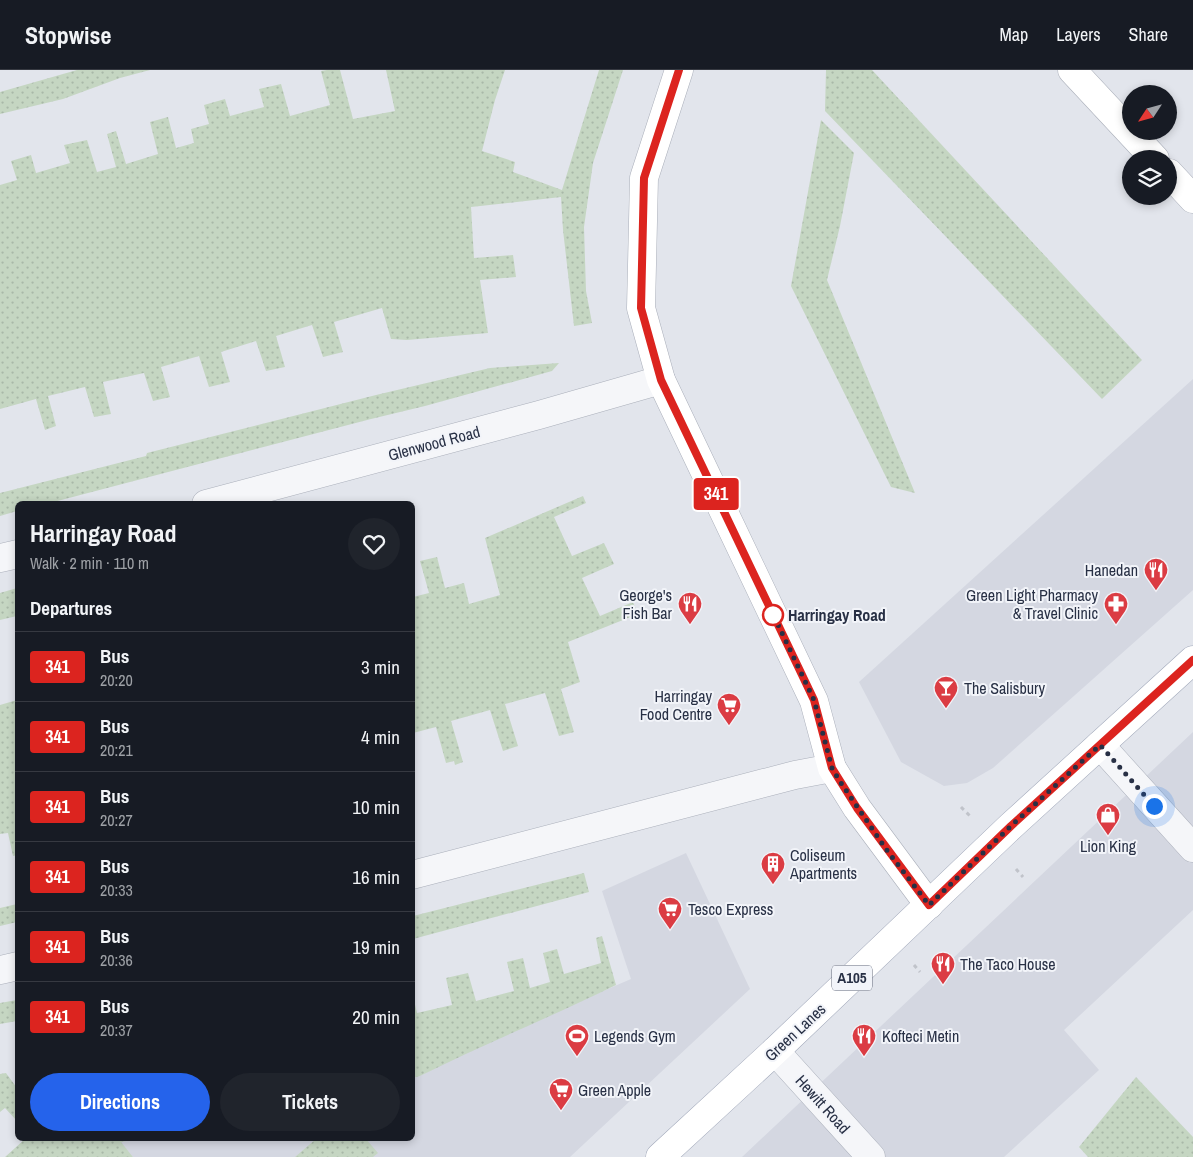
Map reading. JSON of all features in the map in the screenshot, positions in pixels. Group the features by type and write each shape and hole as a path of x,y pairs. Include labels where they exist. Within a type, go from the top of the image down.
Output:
{"main road":[{"path":"679,70 644,178 641,308 661,380 814,700 832,768 857,808 929,905"},
{"path":"1072,70 1147,150"},
{"path":"1177,182 1193,199"},
{"name":"Green Lanes","path":"660,1157 775,1051 1011,826 1193,660"}],"street":[{"name":"Glenwood Road","path":"217,501 530,418 661,380"},
{"path":"0,558 15,555"},
{"path":"1100,745 1193,848"},
{"path":"415,875 795,775 832,768"},
{"path":"0,970 15,967"},
{"name":"Hewitt Road","path":"775,1051 871,1157"}],"path":[{"path":"1016,868 1023,877"},
{"path":"914,964 920,972"}],"shaded area":[{"path":"1193,379 1193,590 993,768 967,783 944,786 901,762 859,682"},
{"path":"1193,732 1193,910 1064,1030 1099,1070 1004,1157 742,1157"},
{"path":"686,853 750,989 570,1157 133,1157 120,1142 415,1141 415,1077 476,1046 631,979 602,891"}],"green space":[{"path":"77,70 150,70 120,78 63,99 0,114 0,92"},
{"path":"340,70 353,119 395,111 386,70 505,70 482,151 515,162 513,172 562,190 599,70 623,70 593,163 584,227 586,291 592,323 574,326 561,197 471,207 474,258 513,255 516,277 480,280 488,333 407,340 391,339 382,308 334,322 343,352 323,357 312,325 276,336 285,367 266,371 256,341 221,352 230,382 209,387 199,356 161,367 170,397 153,401 144,373 103,382 111,414 94,417 85,387 48,396 56,426 45,430 36,399 0,409 0,185 17,180 11,161 31,155 36,173 70,163 64,145 87,140 97,172 116,167 107,134 116,131 126,164 158,154 150,122 168,117 176,148 194,143 191,129 209,124 204,105 225,99 230,116 264,107 259,89 281,84 290,116 330,105 321,71"},
{"path":"826,70 872,70 1142,360 1102,399 825,111"},
{"path":"821,120 854,153 827,280 915,493 891,487 791,286"},
{"path":"559,363 552,371 425,406 57,501 15,501 15,512 0,516 0,493 146,456 147,453 490,368"},
{"path":"583,496 586,503 554,517 572,556 604,543 614,564 582,578 600,616 633,602 638,614 568,642 580,682 561,689 574,732 559,736 545,693 505,704 518,746 503,751 490,710 451,721 463,762 455,765 454,761 446,763 436,727 415,732 415,596 429,593 420,561 437,557 445,588 464,583 469,604 500,595 485,538"},
{"path":"15,589 15,616 0,620 0,593"},
{"path":"15,701 15,856 13,856 8,833 0,834 0,705"},
{"path":"584,873 589,892 415,938 415,915"},
{"path":"15,904 15,922 0,926 0,908"},
{"path":"602,936 616,985 415,1077 415,1004 417,1013 452,1005 446,978 468,973 476,1001 514,991 507,962 523,958 530,988 550,982 543,953 557,949 564,974 601,963 596,938"},
{"path":"15,1000 15,1021 0,1024 0,1003"},
{"path":"6,1073 15,1085 15,1119 5,1108 0,1112 0,1074"},
{"path":"1136,1077 1193,1137 1193,1157 1088,1157 1079,1147"},
{"path":"23,1141 126,1141 121,1142 133,1157 5,1157"},
{"path":"314,1141 368,1141 378,1153 373,1157 295,1157"}],"bus line":[{"name":"341","path":"679,70 644,178 641,308 661,380 814,700 832,768 857,808 929,905 1011,826 1193,660"}],"place":[{"name":"Hanedan","path":"1156,591"},
{"name":"Harringay Road","path":"773,615"},
{"name":"George's Fish Bar","path":"690,625"},
{"name":"Green Light Pharmacy & Travel Clinic","path":"1116,625"},
{"name":"The Salisbury","path":"946,709"},
{"name":"Harringay Food Centre","path":"729,726"},
{"name":"Lion King","path":"1108,836"},
{"name":"Coliseum Apartments","path":"773,885"},
{"name":"Tesco Express","path":"670,930"},
{"name":"The Taco House","path":"943,985"},
{"name":"Legends Gym","path":"577,1057"},
{"name":"Kofteci Metin","path":"864,1057"},
{"name":"Green Apple","path":"561,1111"}],"route":[{"path":"773,615 772,612 814,700 832,768 886,849 929,905 1011,826 1100,745 1154,806"}]}
